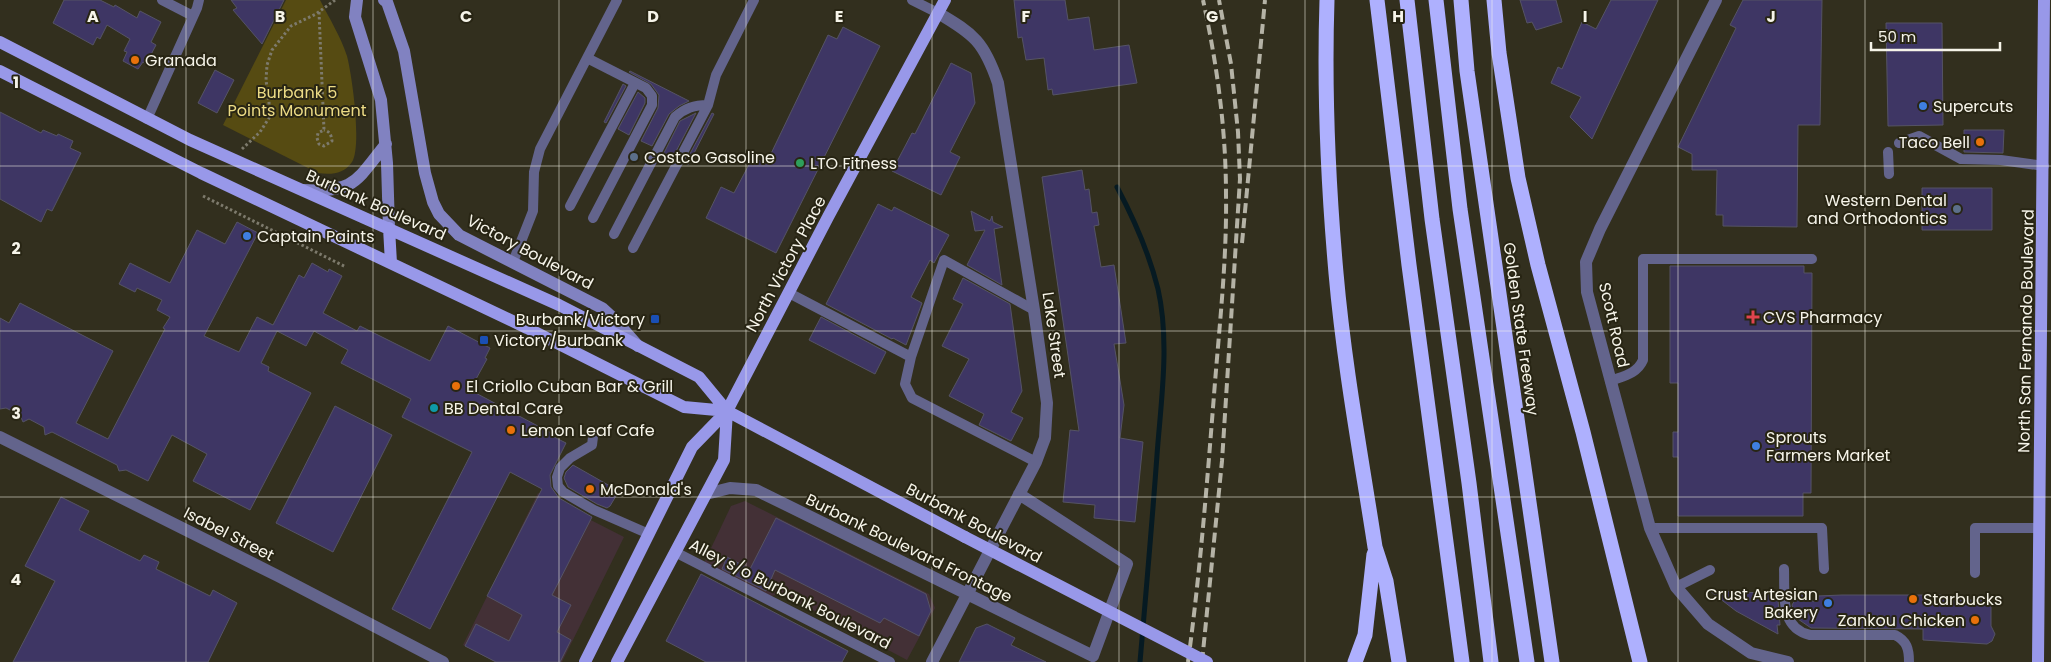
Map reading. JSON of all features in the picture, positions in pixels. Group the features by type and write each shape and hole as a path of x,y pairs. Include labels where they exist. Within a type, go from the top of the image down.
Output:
{"highway":[{"path":"1327,0 1324,72 1336,273 1375,547 1386,581 1399,662"},
{"path":"1377,0 1408,255 1462,662"},
{"path":"1407,0 1431,209 1469,483 1491,662"},
{"path":"1436,0 1460,209 1527,662"},
{"name":"Golden State Freeway","path":"1461,0 1467,71 1552,662"},
{"path":"1494,0 1499,53 1518,178 1538,265 1640,662"},
{"path":"1355,662 1365,635 1375,547"}],"main road":[{"path":"357,0 355,17 381,100 386,144 391,263"},
{"name":"Victory Boulevard","path":"384,0 387,2 396,24 404,51 424,173 436,208 448,226 459,235 602,308 638,346"},
{"name":"North Victory Place","path":"728,411 945,0"},
{"name":"North San Fernando Boulevard","path":"2038,662 2044,166 2048,22 2044,0"},
{"name":"Burbank Boulevard","path":"0,42 146,119 519,286 699,377 728,411 965,537 1207,662"},
{"name":"Burbank Boulevard","path":"0,71 201,173 527,328 684,407 728,411"},
{"path":"302,190 321,191 343,188 353,184 361,177 386,144"},
{"path":"617,662 724,460 728,411"},
{"path":"586,662 692,447 728,411"}],"street":[{"name":"Scott Road","path":"1716,0 1586,262 1587,292 1650,528 1676,587 1708,624 1751,653 1788,662"},
{"name":"Lake Street","path":"932,662 1036,462 1045,438 1047,423 1047,403 1034,310 998,83 986,53 977,40 967,30 938,13"},
{"name":"Isabel Street","path":"0,437 278,576 443,662"},
{"name":"Burbank Boulevard Frontage","path":"706,494 730,488 756,490 1093,656 1126,564 1019,494"}],"lane":[{"path":"162,0 194,16"},
{"path":"146,119 194,16 199,0"},
{"path":"513,262 533,211 536,160 617,0"},
{"path":"633,248 708,105 716,75 754,0"},
{"path":"912,0 938,13"},
{"path":"587,58 650,92 652,105 593,218"},
{"path":"570,206 635,83"},
{"path":"614,234 675,117 688,108 697,105 708,105"},
{"path":"1899,143 1919,136 1962,159 2001,160 2044,166"},
{"path":"1888,152 1889,174"},
{"path":"1610,381 1634,372 1640,367 1643,360 1643,259 1812,259"},
{"path":"1034,310 944,260 911,357 905,384 912,398 1036,462"},
{"path":"789,293 911,357"},
{"path":"593,437 592,445 570,458 560,468 557,476 558,486 563,492 594,510 649,534"},
{"path":"1650,528 1822,528 1824,569"},
{"path":"1975,573 1975,528 2040,528"},
{"name":"Alley s/o Burbank Boulevard","path":"675,552 890,662"},
{"path":"1784,569 1786,617 1796,630 1810,635 1895,635 1903,639 1909,649 1909,662"},
{"path":"1676,587 1710,570"}],"path":[{"path":"232,159 260,132 269,118 266,80 267,64 272,50 291,26 319,12 335,0"},
{"path":"319,12 324,130"},
{"path":"324,130 329,131 332,135 332,141 324,146 319,144 317,138 318,133 324,130"},
{"path":"203,196 346,267"}],"shaded area":[{"path":"538,493 624,537 562,662 495,662 463,645"},
{"path":"745,501 929,594 935,608 907,660 782,594 771,596 704,563 731,506"}],"green space":[{"name":"Burbank 5 Points Monument","path":"286,0 320,0 347,56 356,126 355,154 349,166 337,173 318,173 223,125"}],"building":[{"path":"64,0 100,0 114,7 115,5 137,18 140,11 161,22 151,42 156,45 146,64 143,62 138,69 123,61 127,52 124,51 130,39 107,25 100,39 97,37 93,45 53,23"},
{"path":"231,0 284,0 262,44 233,10 237,8"},
{"path":"1014,0 1065,0 1068,20 1089,17 1094,50 1129,45 1137,83 1053,95 1052,89 1048,90 1044,58 1026,60 1022,37 1018,38"},
{"path":"1520,0 1556,0 1562,22 1536,30 1532,22 1527,23"},
{"path":"1611,0 1658,0 1592,139 1570,117 1581,97 1551,83 1558,67 1562,69 1582,22 1596,29"},
{"path":"1743,0 1822,0 1820,125 1798,125 1797,227 1723,226 1723,215 1716,215 1717,170 1692,170 1692,154 1678,147 1736,28 1730,25"},
{"path":"1886,23 1942,23 1943,125 1888,126"},
{"path":"843,27 880,46 776,253 706,218 721,187 734,193 753,157 766,164 828,35 837,39"},
{"path":"951,63 971,73 975,103 950,152 960,157 941,195 892,171 912,133 915,134"},
{"path":"215,70 234,80 217,113 198,103"},
{"path":"630,71 689,101 669,114 652,146 641,141 658,108 659,95 651,84"},
{"path":"623,84 626,86 606,123 604,122"},
{"path":"638,92 645,98 645,103 629,135 618,129"},
{"path":"0,112 41,133 43,130 73,141 70,148 81,153 52,211 47,209 41,222 0,199"},
{"path":"696,113 673,157 664,153 680,121"},
{"path":"712,113 714,114 688,165 685,163"},
{"path":"1964,130 2004,130 2003,153 1964,152"},
{"path":"1082,170 1085,190 1089,189 1092,213 1097,212 1099,225 1094,226 1101,267 1114,265 1126,343 1114,344 1124,405 1120,438 1143,442 1135,522 1094,518 1095,505 1063,502 1070,430 1079,431 1042,177"},
{"name":"Western Dental and Orthodontics","path":"1922,188 1992,188 1992,230 1922,230"},
{"path":"878,204 892,211 894,207 949,235 934,263 930,260 911,297 922,303 906,345 826,304"},
{"path":"971,211 990,221 992,216 993,222 1003,227 994,229 1002,285 967,265 985,230 975,231"},
{"path":"237,222 258,233 204,336 239,352 257,317 273,325 299,275 304,278 312,263 328,272 329,269 342,276 323,313 357,331 360,326 430,361 448,326 490,348 485,358 487,359 470,390 553,434 552,436 566,443 550,475 551,487 559,498 592,517 552,595 571,605 557,632 571,640 560,662 496,662 465,646 476,624 509,641 522,615 487,596 542,489 510,472 430,629 392,609 472,452 402,417 411,399 341,363 348,350 314,331 306,346 277,331 261,363 269,367 268,371 311,393 250,510 193,481 207,454 172,435 148,481 126,470 119,471 117,465 52,432 45,435 44,427 29,419 23,422 20,415 6,408 0,409 0,318 9,323 20,303 113,351 76,423 108,439 170,317 157,310 162,300 137,288 135,292 119,284 130,263 170,283 197,230 225,244"},
{"path":"1670,266 1804,266 1804,273 1812,273 1811,493 1803,493 1803,516 1678,516 1678,457 1673,457 1673,432 1678,432 1678,383 1670,383"},
{"path":"963,278 1010,304 1022,391 1011,412 1023,418 1011,441 979,425 984,414 949,396 969,359 942,346 963,304 953,299"},
{"path":"821,317 886,352 875,374 809,340"},
{"path":"335,406 392,435 333,552 276,523"},
{"name":"McDonald's","path":"573,465 610,486 615,491 616,496 610,506 607,508 597,504 568,487 564,478 566,472"},
{"path":"61,497 89,511 79,530 140,561 144,555 159,562 156,569 210,596 213,590 237,603 208,662 13,662 55,581 25,566"},
{"path":"776,518 926,594 931,611 919,636 884,618 880,623 775,570 766,591 722,569 727,557 750,569"},
{"path":"701,574 848,651 842,662 706,662 666,641"},
{"path":"1710,591 1766,593 1778,600 1780,625 1777,625 1778,634 1736,611"},
{"path":"1799,593 1814,602 1817,596 1842,595 1944,595 1948,597 1948,600 1991,600 1991,626 1995,634 1992,641 1987,644 1923,640 1923,629 1811,628 1795,615 1792,605"},
{"path":"987,624 1015,638 1011,645 1046,662 959,662 976,628"}],"waterway":[{"path":"1117,187 1146,249 1162,309 1164,351 1162,393 1140,662"}],"railway":[{"path":"1188,662 1206,495 1226,220 1226,170 1222,121 1216,72 1203,0"},
{"path":"1202,662 1222,461 1240,179 1238,132 1231,64 1219,0"},
{"path":"1242,243 1265,0"}],"place":[{"name":"Granada","path":"135,60"},
{"name":"Supercuts","path":"1923,106"},
{"name":"Taco Bell","path":"1980,142"},
{"name":"Costco Gasoline","path":"634,157"},
{"name":"LTO Fitness","path":"800,163"},
{"name":"Western Dental and Orthodontics","path":"1957,209"},
{"name":"Captain Paints","path":"247,236"},
{"name":"CVS Pharmacy","path":"1753,317"},
{"name":"Burbank/Victory","path":"655,319"},
{"name":"Victory/Burbank","path":"484,340"},
{"name":"El Criollo Cuban Bar & Grill","path":"456,386"},
{"name":"BB Dental Care","path":"434,408"},
{"name":"Lemon Leaf Cafe","path":"511,430"},
{"name":"Sprouts Farmers Market","path":"1756,446"},
{"name":"McDonald's","path":"590,489"},
{"name":"Starbucks","path":"1913,599"},
{"name":"Crust Artesian Bakery","path":"1828,603"},
{"name":"Zankou Chicken","path":"1975,620"}]}
